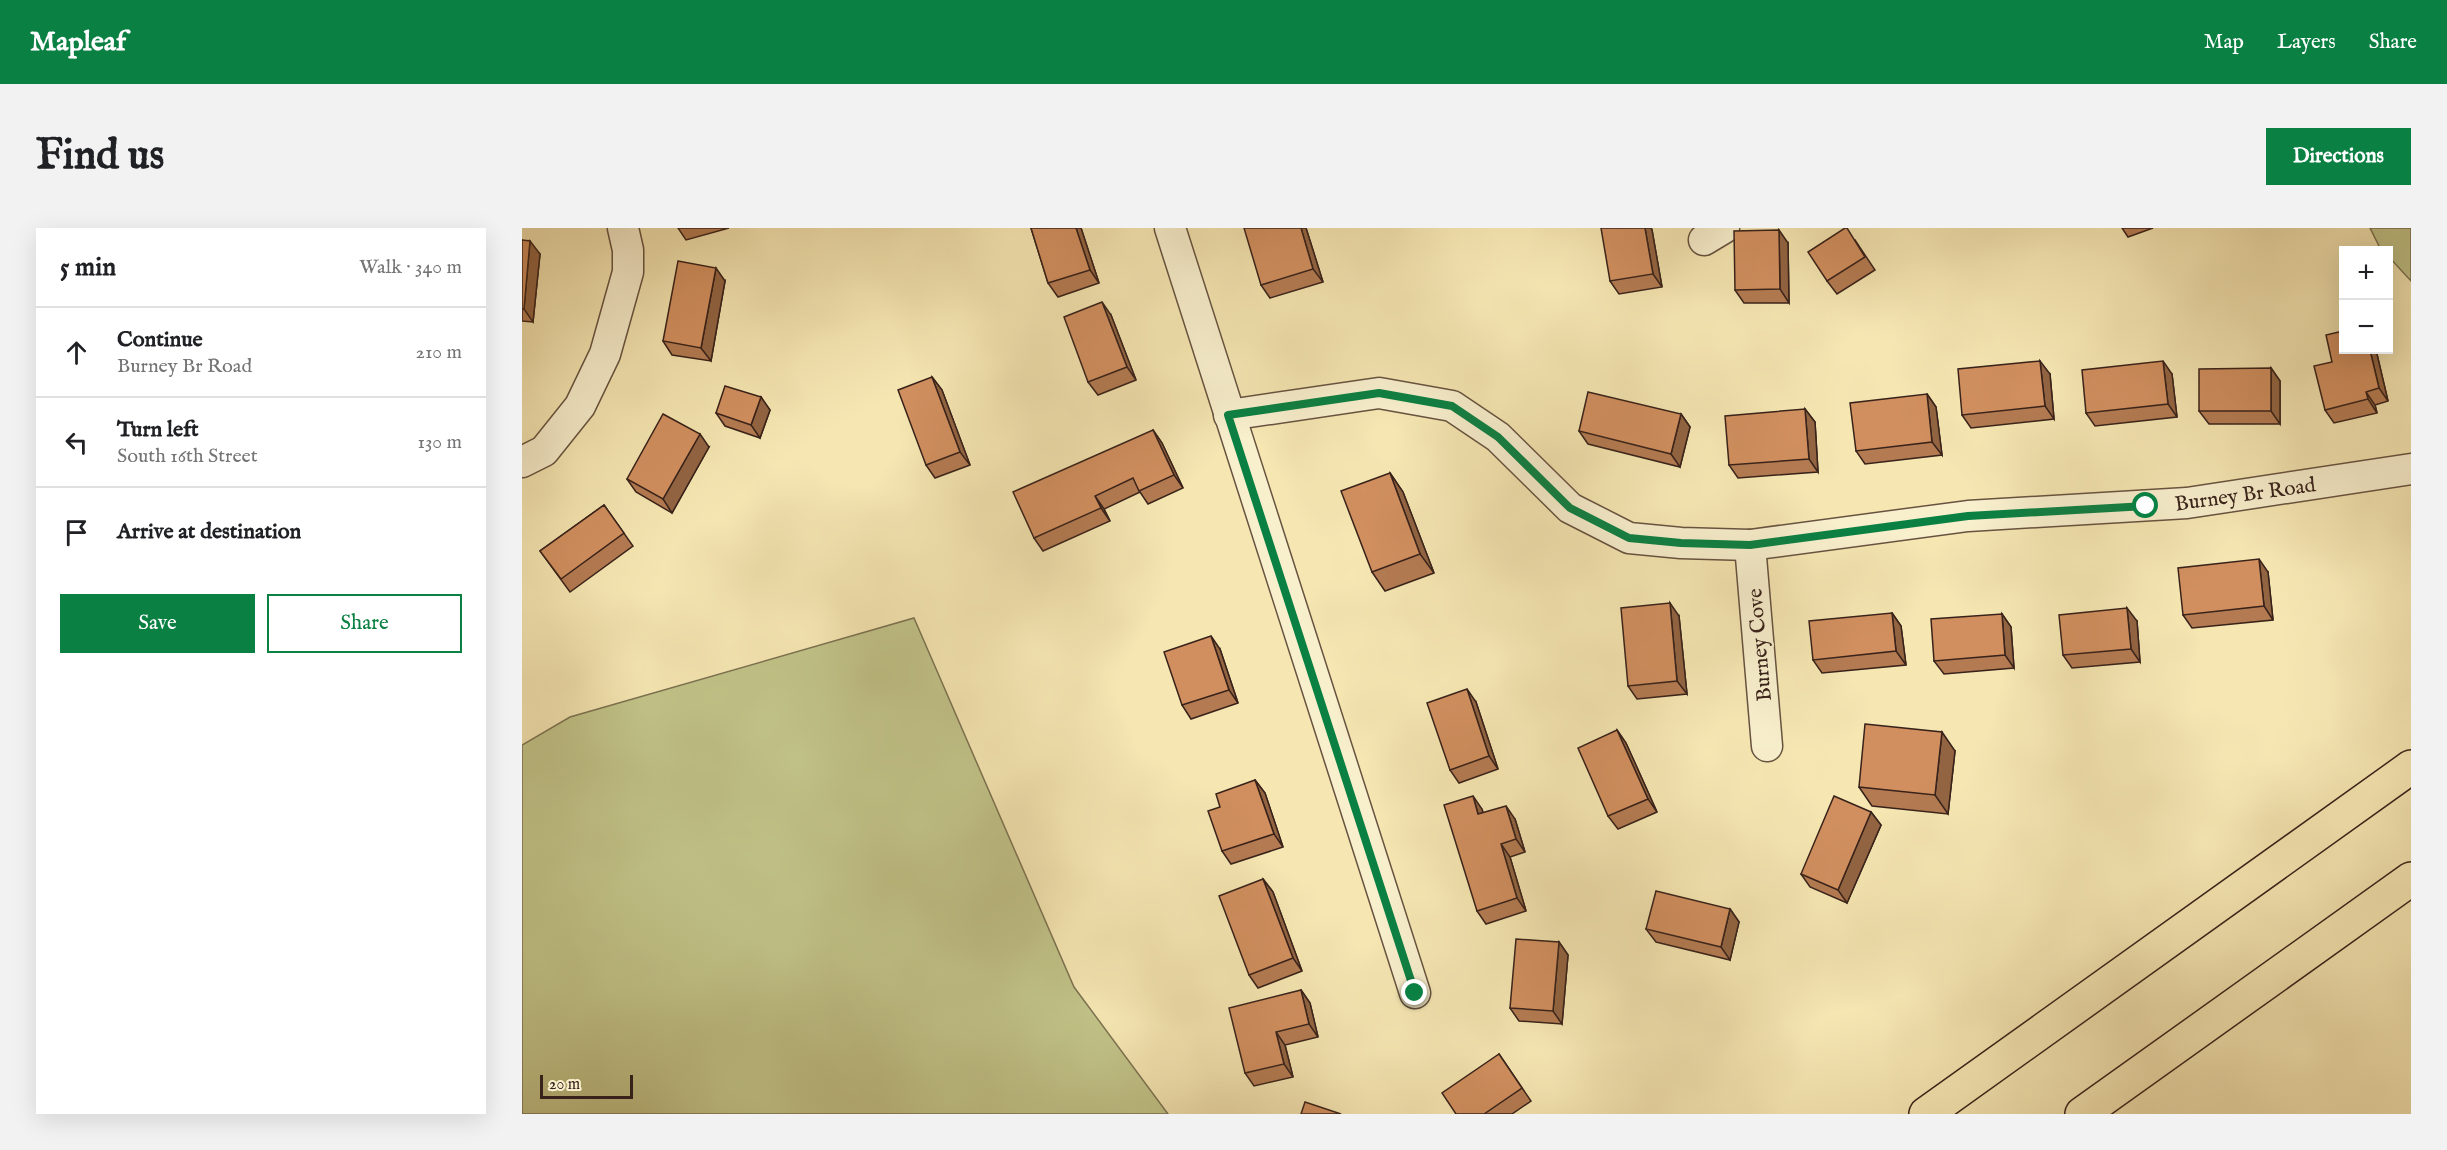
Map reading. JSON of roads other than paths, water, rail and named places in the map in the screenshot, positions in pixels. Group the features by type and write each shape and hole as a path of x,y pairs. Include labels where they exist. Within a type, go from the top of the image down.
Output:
{"highway":[{"path":"1926,1114 2411,767"},
{"path":"2082,1114 2411,879"}],"street":[{"path":"522,462 544,451 580,406 605,354 628,272 628,250 623,228"},
{"path":"1170,228 1415,993"},
{"name":"Burney Br Road","path":"1228,415 1379,393 1452,406 1498,437 1570,508 1629,538 1681,543 1750,545 1968,516 2187,503 2411,469"},
{"name":"Burney Cove","path":"1750,545 1767,746"}]}
